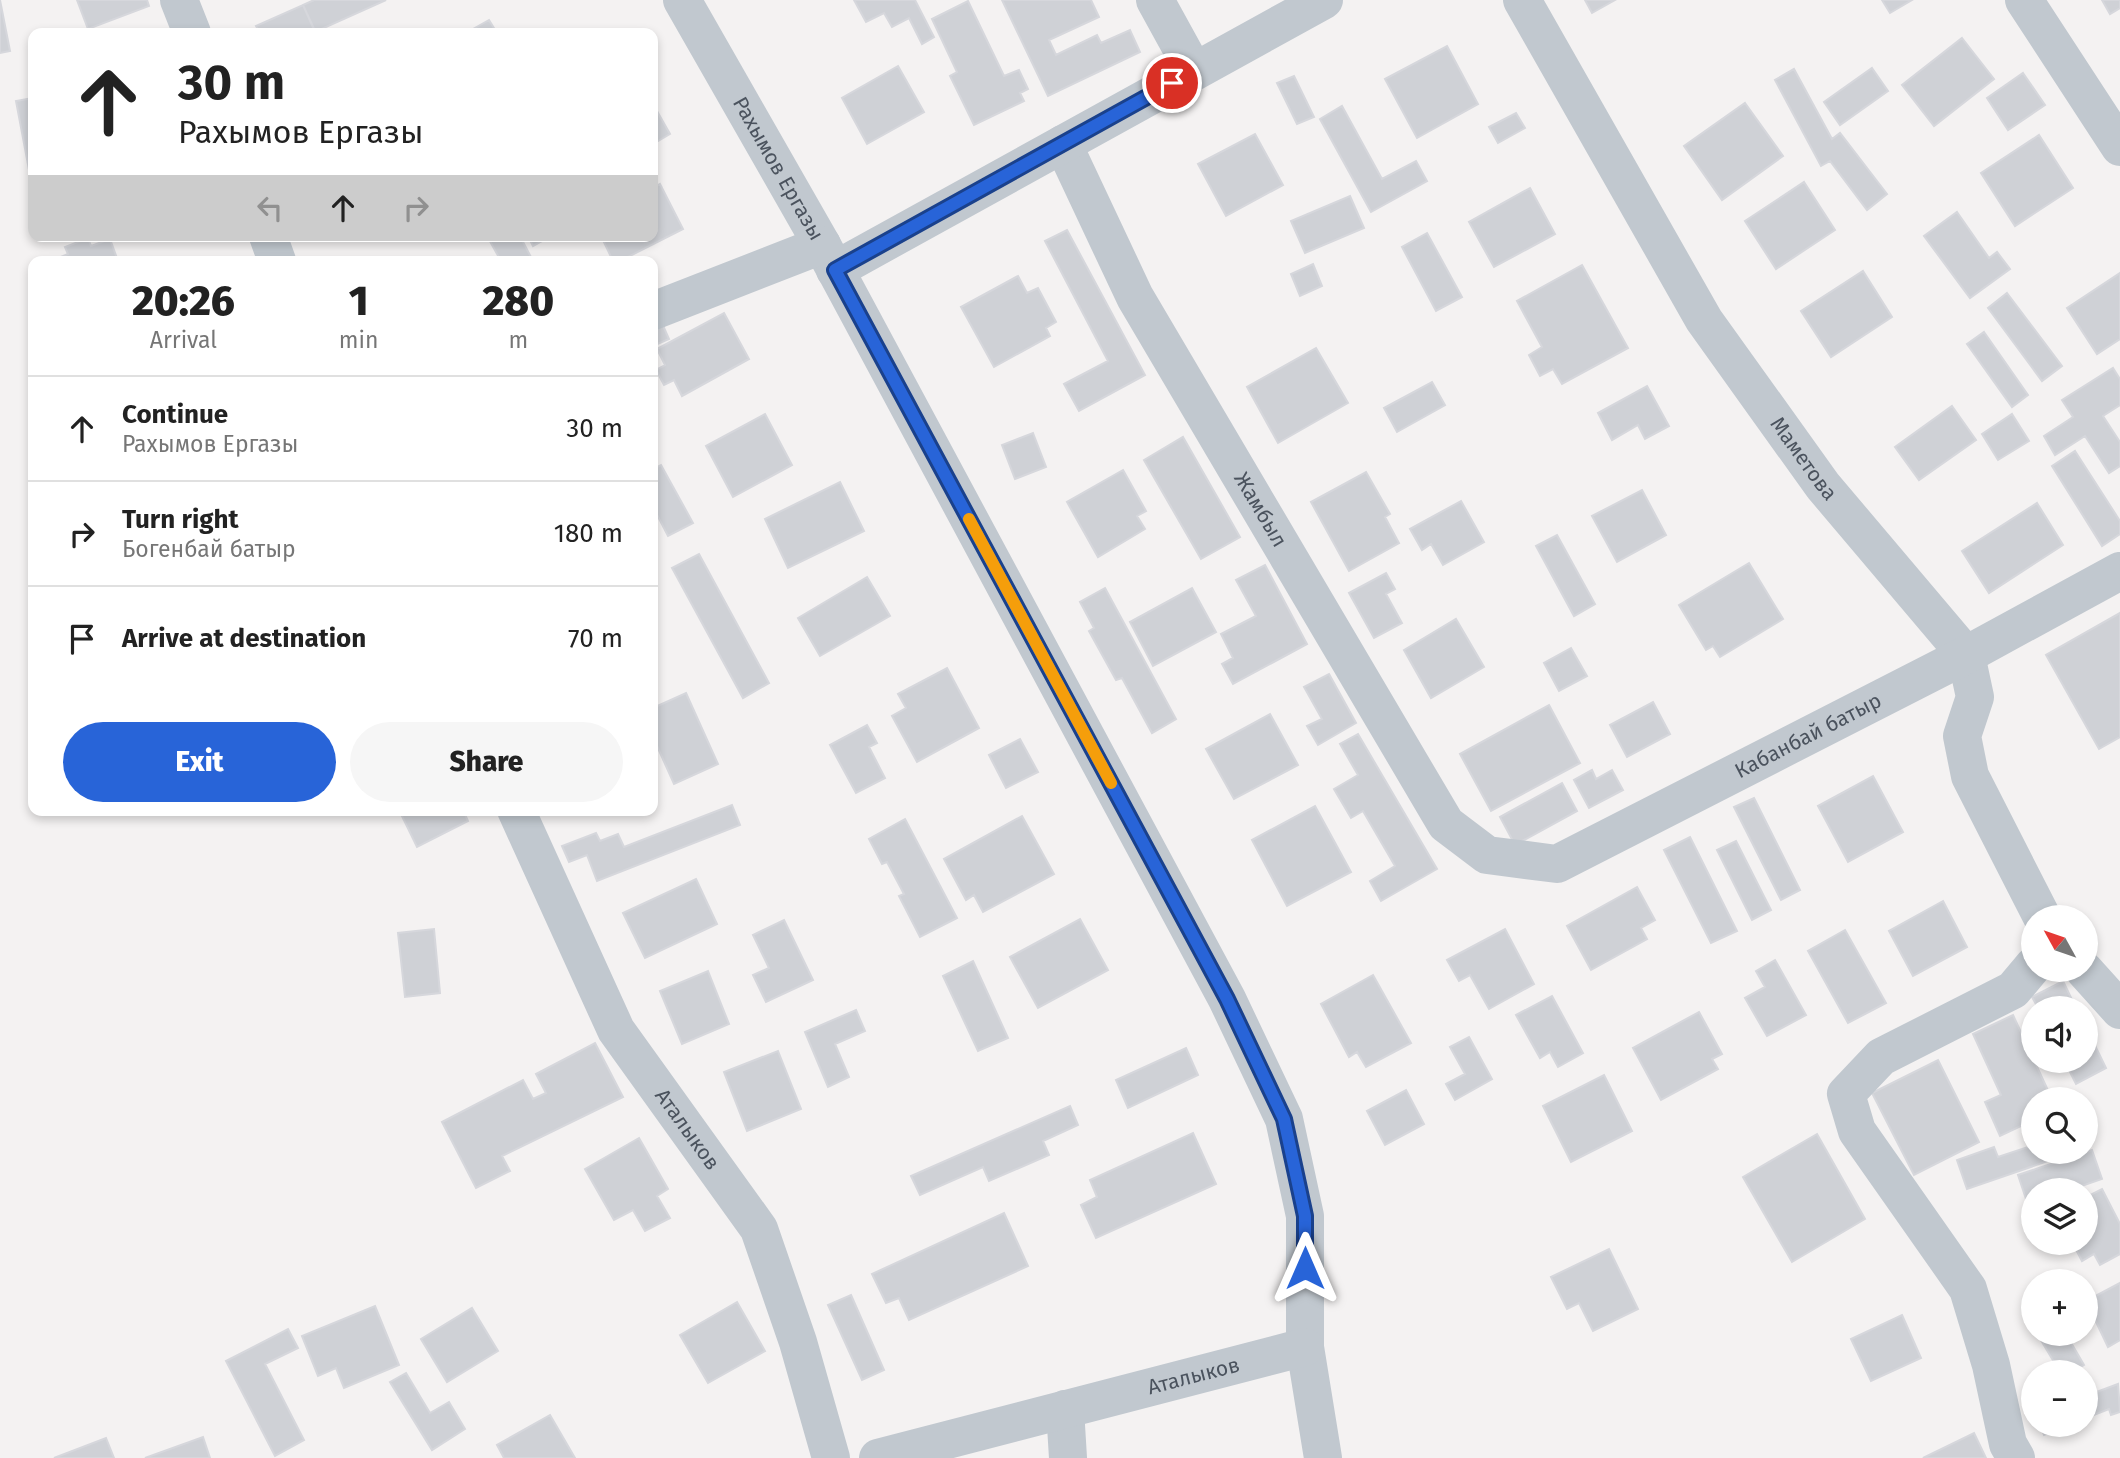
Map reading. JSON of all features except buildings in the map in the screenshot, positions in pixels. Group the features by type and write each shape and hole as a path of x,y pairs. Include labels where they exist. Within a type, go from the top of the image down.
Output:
{"street":[{"path":"179,0 190,28"},
{"name":"Рахымов Ергазы","path":"682,0 828,258 1227,999 1284,1119 1305,1216 1305,1347 1324,1458"},
{"path":"1155,0 1194,71"},
{"path":"658,309 828,258 1063,144 1324,0"},
{"name":"Маметова","path":"1522,0 1704,320 1823,486 1966,654 1975,697 1962,736 1970,776 2036,905"},
{"path":"2024,0 2120,148"},
{"name":"Жамбыл","path":"1063,144 1135,297 1446,824 1487,855"},
{"name":"Кабанбай батыр","path":"1487,855 1557,864 1966,654 2120,571"},
{"name":"Аталыков","path":"519,816 616,1030 759,1229 798,1342 831,1458"},
{"path":"2016,1458 2008,1444 1992,1365 1968,1289 1857,1131 1846,1094 1881,1057 2013,990 2021,980"},
{"path":"2095,982 2120,1010"},
{"name":"Аталыков","path":"878,1458 1305,1347"},
{"path":"1065,1409 1068,1458"}],"slow traffic":[{"path":"969,519 1111,783"}],"route":[{"path":"1172,83 835,270 1227,999 1284,1119 1305,1216 1305,1268"}]}
